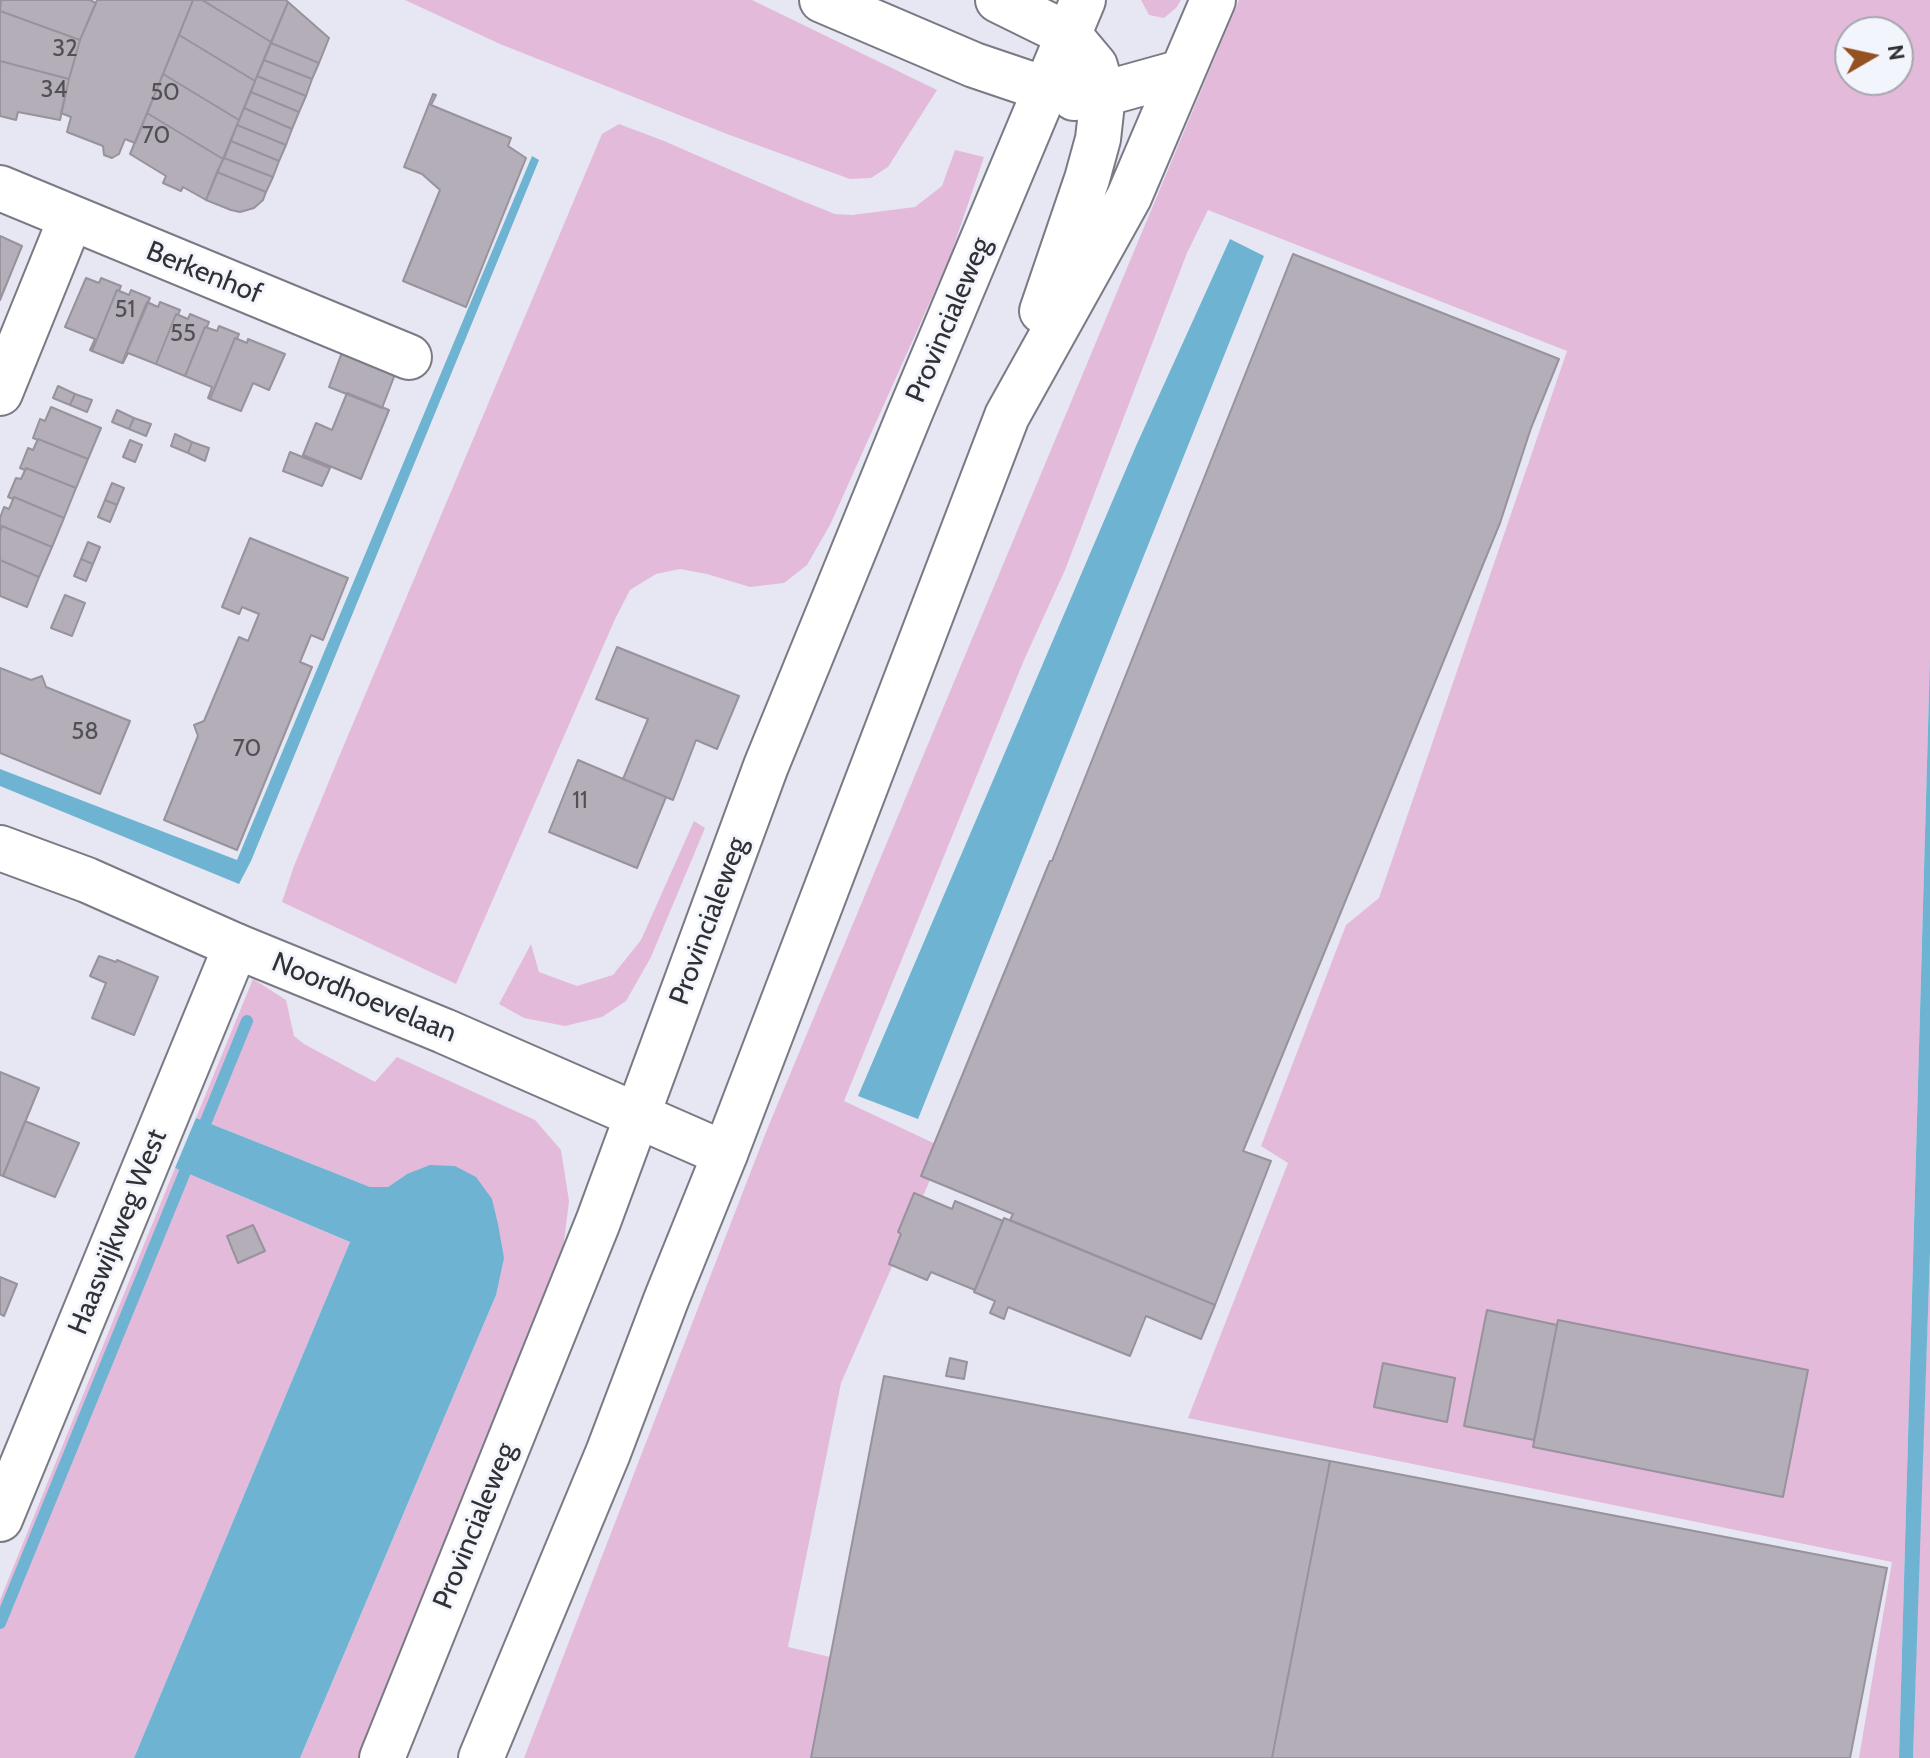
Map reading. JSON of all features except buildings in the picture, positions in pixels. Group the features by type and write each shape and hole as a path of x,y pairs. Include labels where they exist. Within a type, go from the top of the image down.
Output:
{"main road":[{"path":"822,0 974,65 1075,98 1103,94 1182,72"},
{"path":"481,1758 608,1453 725,1154 1007,416 1087,179 1098,139 1103,94 1076,18 998,0"},
{"path":"1007,416 1129,197 1213,0"},
{"name":"Provincialeweg","path":"382,1758 598,1222 766,766 1076,18"},
{"name":"Berkenhof","path":"0,188 409,357"},
{"path":"0,393 71,218"},
{"name":"Noordhoevelaan","path":"0,848 87,880 725,1154"},
{"name":"Haaswijkweg West","path":"0,1519 236,946"}],"shaded area":[{"path":"405,0 752,0 937,90 888,167 871,178 850,179 500,44"},
{"path":"1141,0 1181,0 1164,18 1149,15"},
{"path":"1239,0 1930,0 1930,657 1899,1758 1859,1758 1892,1562 1188,1418 1288,1163 1261,1146 1346,925 1379,898 1567,351 1208,210 1187,253 1065,570 1024,660 844,1101 944,1148 841,1383 788,1647 843,1660 821,1758 524,1758 768,1127"},
{"path":"619,124 835,214 852,215 915,207 942,186 955,150 984,157 950,257 830,525 807,565 784,583 750,587 680,569 656,574 630,590 456,984 282,902 341,752 602,134"},
{"path":"694,821 705,828 651,957 626,1001 602,1017 565,1026 524,1018 499,1004 531,944 539,972 577,986 613,975 641,940"},
{"path":"253,979 286,1000 294,1036 375,1082 397,1057 535,1120 561,1150 569,1201 562,1258 365,1758 300,1758 496,1295 407,1174 388,1187 370,1187 196,1118"},
{"path":"175,1168 350,1242 134,1758 0,1758 0,1600"},
{"path":"1930,1252 1930,1758 1913,1758 1919,1555"}],"water":[{"path":"532,156 539,160 239,884 0,786 0,769 237,860"},
{"path":"1230,239 1264,256 918,1119 858,1096 1136,446"},
{"path":"1930,657 1930,1252 1913,1758 1899,1758"},
{"path":"196,1118 370,1187 388,1187 407,1174 430,1165 455,1166 476,1177 492,1199 504,1258 496,1295 300,1758 134,1758 350,1242 175,1168"}],"waterway":[{"path":"200,1136 247,1021"},
{"path":"0,1623 191,1157"}]}
